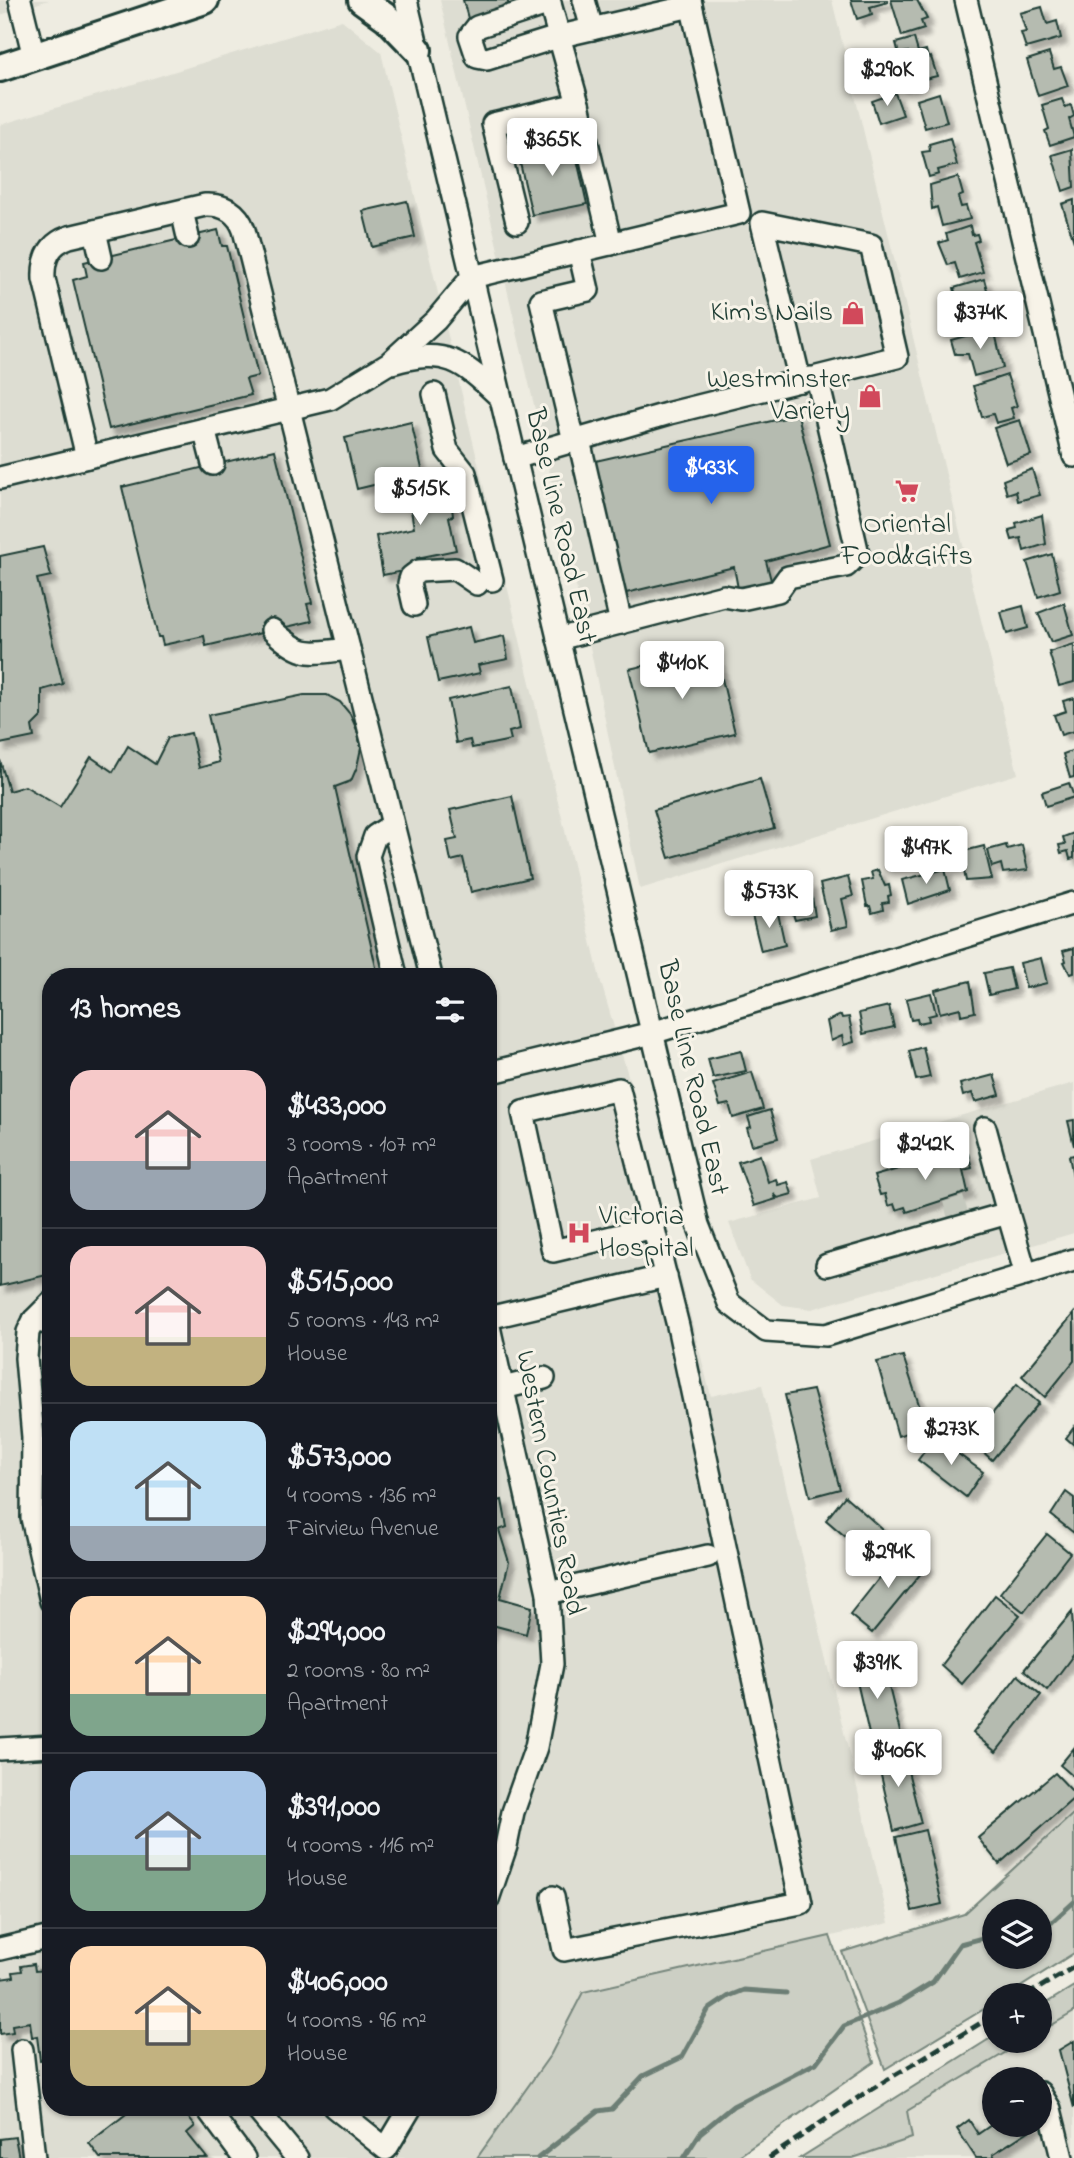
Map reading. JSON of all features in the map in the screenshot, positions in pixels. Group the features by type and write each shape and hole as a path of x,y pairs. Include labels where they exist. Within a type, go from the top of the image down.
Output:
{"main road":[{"path":"0,68 205,0"},
{"path":"362,0 387,19 418,50"}],"street":[{"path":"20,0 34,57"},
{"name":"Base Line Road East","path":"406,0 698,1225 729,1303 766,1331 826,1335 1026,1275"},
{"path":"584,0 592,29"},
{"path":"966,0 1074,456"},
{"path":"611,244 561,36 549,2 477,27 470,36 471,48 477,57 487,59 561,36 592,29 639,9 690,3 739,212"},
{"path":"517,222 493,124 578,104"},
{"path":"87,457 44,269 48,253 56,243 182,211 214,204 232,212 241,222 429,968"},
{"path":"182,211 188,237"},
{"path":"0,478 330,399 389,363 444,312 472,277 739,212 762,223 871,245 897,357 515,458"},
{"path":"558,639 724,596 741,599 778,591 789,577 846,566 858,554 762,223"},
{"path":"95,231 101,258"},
{"path":"579,251 588,290 541,301 621,623"},
{"path":"389,363 426,356 458,361 500,397"},
{"path":"414,605 409,583 411,577 419,571 454,569 485,582 465,473 447,450 434,394"},
{"path":"204,429 213,464"},
{"path":"272,630 294,650 309,653 349,649"},
{"path":"392,825 375,836 368,856 394,968"},
{"path":"497,1071 652,1033 1074,903"},
{"path":"553,1897 565,1950 801,1903 666,1276 654,1227 619,1089 523,1112 553,1251 654,1227"},
{"path":"985,1128 1026,1275 1074,1260"},
{"path":"827,1265 937,1234 964,1213 1008,1213"},
{"path":"937,1234 964,1213"},
{"path":"497,1318 666,1276"},
{"path":"42,1322 28,1332 26,1358 33,1437 32,1518 42,1562"},
{"name":"Western Counties Road","path":"497,1361 548,1594 552,1664 537,1747 513,1812 497,1872"},
{"path":"503,1388 544,1378"},
{"path":"32,1518 42,1505"},
{"path":"548,1594 708,1556"},
{"path":"0,1749 42,1747"},
{"path":"0,1950 42,1939"},
{"path":"22,2050 34,2158"},
{"path":"213,2116 244,2158"},
{"path":"262,2116 296,2158"},
{"path":"343,2116 381,2153 405,2116"},
{"path":"1052,2117 1062,2158"}],"shaded area":[{"path":"0,0 49,0 0,15"},
{"path":"440,0 832,0 1018,774 640,889 589,642"},
{"name":"Victoria Hospital","path":"342,20 381,52 600,979 630,1082 711,1396 762,1385 889,1923 583,1992 551,2054 477,2158 0,2158 0,125"},
{"path":"1074,1083 1074,1233 812,1309 783,1305 750,1279 729,1223 821,1198 811,1159"},
{"path":"1074,1813 1074,1953 1052,1967 1052,1899 982,1899 982,1969 1049,1969 1027,1983 982,1983 982,2010 885,2069 842,1952 964,1914"},
{"path":"830,1936 874,2062 736,2158 477,2158 551,2054 583,1992"},
{"path":"1074,1986 1074,2012 1052,2025 1052,2000"},
{"path":"1074,2012 1074,2158 853,2158 865,2151 907,2111 1005,2053 1052,2053 1052,2025"},
{"path":"982,2044 982,2053 1005,2053 907,2111 912,2138 853,2158 800,2158"}],"building":[{"path":"463,0 507,0 511,10 469,22"},
{"path":"851,0 888,2 870,7 872,14 857,19"},
{"path":"891,0 917,0 927,19 921,21 924,29 902,36"},
{"path":"1042,7 1047,24 1057,21 1061,38 1026,48 1021,33 1026,32 1020,13"},
{"path":"914,38 918,52 926,50 928,58 931,57 937,76 900,85 898,76 909,73 904,56 909,55 908,52 899,54 896,43"},
{"path":"1049,53 1054,69 1061,67 1068,86 1038,96 1027,60"},
{"path":"895,93 903,115 879,123 872,101"},
{"path":"939,93 947,122 925,128 917,100"},
{"path":"1062,99 1065,107 1071,105 1074,116 1069,119 1074,137 1050,145 1045,131 1049,129 1042,105"},
{"path":"950,138 957,165 938,170 939,174 929,177 922,152 930,151 929,144"},
{"path":"557,140 558,150 574,146 587,204 532,215 517,150"},
{"path":"1072,149 1074,187 1063,191 1052,155"},
{"path":"958,177 963,195 958,197 961,207 966,206 970,219 942,226 937,207 932,209 930,185"},
{"path":"1074,200 1074,242 1062,204"},
{"path":"407,201 415,237 372,247 363,211"},
{"path":"970,226 972,235 977,234 979,240 974,242 983,272 960,279 955,263 948,265 939,243 948,240 946,234"},
{"path":"218,230 222,246 227,246 258,376 246,379 251,395 109,429 73,280 87,276 84,262"},
{"path":"984,279 993,311 972,318 966,297 957,300 954,288"},
{"path":"994,328 1003,368 974,376 968,354 955,354 951,340"},
{"path":"1007,375 1017,406 1011,408 1014,418 996,423 993,414 982,417 973,386"},
{"path":"798,415 830,544 766,561 772,584 739,594 734,567 622,594 591,462"},
{"path":"1020,420 1031,455 1006,463 994,428"},
{"path":"411,422 423,473 357,489 345,438"},
{"path":"275,450 312,603 307,604 312,621 206,646 204,636 163,645 161,637 158,637 122,487"},
{"path":"1032,469 1040,495 1018,501 1016,491 1007,494 1003,480"},
{"path":"440,473 444,491 450,490 453,516 449,517 456,550 417,558 418,563 407,565 408,570 383,575 376,536 414,528 406,480"},
{"path":"1042,515 1046,544 1024,551 1021,538 1012,540 1009,530 1017,528 1016,523"},
{"path":"43,547 51,576 37,579 63,684 42,690 42,716 32,726 34,737 0,744 0,556"},
{"path":"1052,554 1060,590 1038,597 1027,562"},
{"path":"1064,603 1073,635 1051,642 1038,613"},
{"path":"1023,606 1028,628 1007,634 1001,612"},
{"path":"469,627 473,643 504,636 508,659 478,665 480,673 438,682 428,637"},
{"path":"1074,644 1074,682 1059,686 1049,652"},
{"path":"715,650 735,733 649,753 629,669"},
{"path":"512,686 520,729 509,732 511,740 472,748 470,740 456,743 448,700"},
{"path":"304,695 327,695 340,702 350,714 361,748 351,781 335,787 376,968 42,968 42,1276 0,1286 0,760 9,791 25,786 60,807 91,757 113,772 128,746 155,764 168,738 191,733 199,768 219,762 208,715"},
{"path":"1074,698 1074,731 1061,735 1054,715 1066,711 1063,701"},
{"path":"1074,750 1074,777 1070,778 1063,754"},
{"path":"760,779 774,828 669,858 654,810"},
{"path":"1069,783 1074,797 1046,806 1042,792"},
{"path":"512,796 530,878 471,892 463,858 451,861 447,841 457,839 450,810"},
{"path":"1074,833 1074,858 1070,859 1068,851 1061,853 1059,845 1065,844 1063,837"},
{"path":"1006,845 1007,849 1022,845 1028,870 1003,873 1001,864 992,867 988,850"},
{"path":"984,846 992,879 966,881 960,852"},
{"path":"945,869 950,890 908,904 902,880"},
{"path":"878,870 885,886 889,885 891,895 888,896 889,902 882,903 883,910 872,913 870,906 867,906 862,881 873,879 871,872"},
{"path":"848,877 853,896 842,899 848,926 831,930 820,884"},
{"path":"810,884 815,916 795,920 785,890"},
{"path":"777,909 785,945 761,951 752,915"},
{"path":"1074,948 1074,973 1070,974 1064,962 1063,951"},
{"path":"1041,958 1047,983 1026,988 1020,963"},
{"path":"1009,968 1014,989 989,995 984,973"},
{"path":"970,981 975,1012 961,1015 960,1008 940,1013 935,990"},
{"path":"931,993 936,1014 928,1016 929,1021 918,1023 917,1019 911,1020 906,999"},
{"path":"889,1006 894,1027 863,1034 859,1013"},
{"path":"841,1015 842,1018 849,1017 854,1042 844,1045 842,1036 831,1041 827,1021"},
{"path":"923,1047 930,1077 916,1080 909,1051"},
{"path":"741,1051 746,1071 713,1078 708,1059"},
{"path":"752,1072 763,1109 733,1118 729,1104 720,1106 713,1084"},
{"path":"994,1075 1000,1095 975,1102 972,1093 963,1096 960,1084"},
{"path":"770,1110 778,1138 752,1145 747,1128 751,1127 748,1117"},
{"path":"1074,1120 1074,1146 1068,1121"},
{"path":"960,1151 962,1155 968,1153 972,1168 963,1170 968,1192 907,1212 905,1207 896,1210 894,1204 888,1206 885,1194 880,1195 874,1176"},
{"path":"760,1155 768,1182 776,1179 778,1185 788,1182 792,1194 778,1198 774,1194 776,1199 754,1206 738,1162"},
{"path":"1074,1155 1074,1181 1069,1156"},
{"path":"1074,1313 1074,1361 1045,1397 1022,1376"},
{"path":"903,1356 926,1426 898,1436 877,1362"},
{"path":"1017,1384 1039,1403 992,1460 970,1440"},
{"path":"813,1390 840,1489 810,1497 785,1395"},
{"path":"1074,1427 1074,1445 1066,1438"},
{"path":"935,1437 983,1472 966,1497 918,1460"},
{"path":"1066,1492 1074,1498 1074,1533 1051,1515"},
{"path":"845,1496 891,1537 873,1560 826,1520"},
{"path":"502,1500 507,1527 499,1530 509,1562 500,1598 532,1607 526,1634 497,1626 497,1501"},
{"path":"1047,1534 1070,1553 1024,1612 1000,1593"},
{"path":"904,1547 927,1566 872,1633 850,1615"},
{"path":"995,1595 1020,1615 962,1684 941,1665"},
{"path":"1072,1612 1074,1654 1047,1690 1024,1670"},
{"path":"881,1654 902,1740 872,1747 852,1660"},
{"path":"1018,1675 1041,1695 996,1752 973,1733"},
{"path":"902,1747 921,1823 894,1831 876,1754"},
{"path":"1074,1748 1074,1777 1060,1765"},
{"path":"1055,1773 1074,1793 1074,1798 999,1864 978,1838"},
{"path":"925,1830 942,1904 912,1911 896,1837"},
{"path":"34,1964 35,1971 42,1970 40,2060 37,2036 32,2037 30,2022 12,2025 13,2032 0,2034 0,1979 14,1977 13,1972 22,1971 21,1966"},
{"path":"1074,2041 1074,2108 1059,2050"},
{"path":"124,2116 187,2116 195,2126 187,2133 207,2158 100,2158 89,2143"},
{"path":"969,2120 978,2134 982,2131 982,2137 1020,2137 993,2154 995,2158 976,2158 957,2129"},
{"path":"15,2137 19,2158 0,2158 0,2139"}],"waterway":[{"path":"1052,1922 1074,1902"},
{"path":"684,2158 700,2133 733,2106 816,2063 844,2026 899,2003 933,1982 960,1944 982,1938"},
{"path":"538,2158 598,2111 612,2109 643,2076 682,2057 708,2010 729,1996 744,1990 786,1993"}],"tunnel":[{"path":"946,1212 966,1206"}],"railway":[{"path":"1047,1983 1074,1967"},
{"path":"769,2158 862,2095 982,2022"}],"place":[{"name":"Kim's Nails","path":"853,313"},
{"name":"Westminster Variety","path":"870,396"},
{"name":"Oriental Food&Gifts","path":"907,491"},
{"name":"Victoria Hospital","path":"579,1233"}]}
